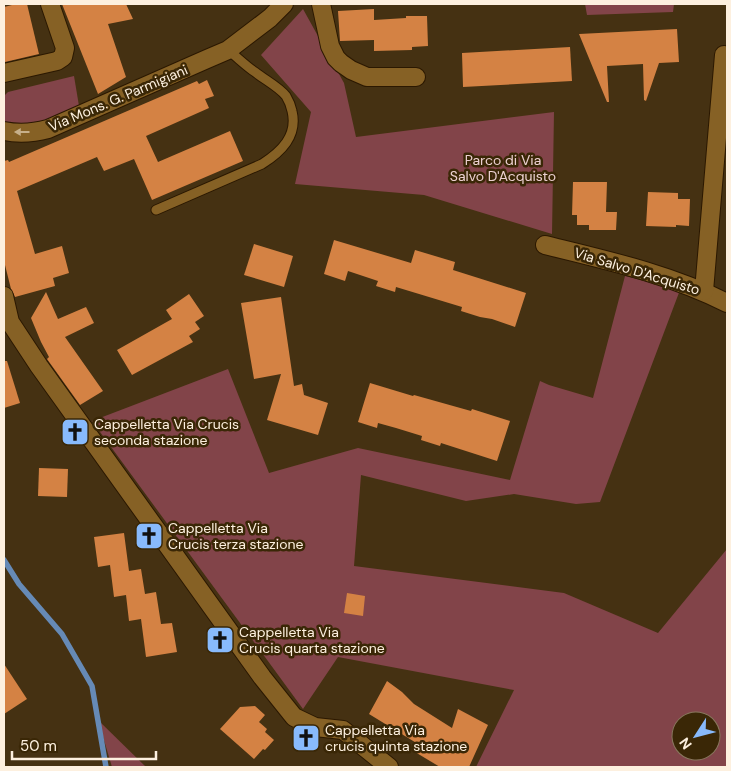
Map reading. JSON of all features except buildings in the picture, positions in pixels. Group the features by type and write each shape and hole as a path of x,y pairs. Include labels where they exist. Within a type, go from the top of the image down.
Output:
{"street":[{"path":"4,73 57,61 63,57 65,48 50,4"},
{"name":"Via Mons. G. Parmigiani","path":"4,130 26,133 48,129 228,50 270,18 284,4"},
{"path":"320,6 331,50 345,67 373,78 416,77"},
{"path":"704,291 724,55"},
{"name":"Via Salvo D'Acquisto","path":"544,245 612,262 704,291 727,303"},
{"path":"4,296 10,322 39,366 262,677 294,717 315,727 343,730 389,767"}],"lane":[{"path":"156,210 262,164 276,154 289,139 294,117 291,104 286,95 228,50"}],"green space":[{"path":"585,4 674,4 673,12 587,15"},
{"name":"Parco di Via Salvo D'Acquisto","path":"303,9 344,83 356,137 554,112 552,234 424,195 295,184 311,112 261,55"},
{"path":"74,76 79,106 41,131 4,128 4,96 8,92"},
{"path":"625,276 680,290 600,502 576,504 514,494 466,501 361,475 354,566 564,593 658,633 727,549 727,767 476,767 514,690 338,657 303,709 92,421 228,369 269,473 358,448 510,480 540,381 593,398"},
{"path":"98,720 146,767 112,767"}],"waterway":[{"path":"4,560 19,584 62,634 92,686 106,767"}],"place":[{"name":"Cappelletta Via Crucis seconda stazione","path":"75,432"},
{"name":"Cappelletta Via Crucis terza stazione","path":"149,536"},
{"name":"Cappelletta Via Crucis quarta stazione","path":"220,640"},
{"name":"Cappelletta Via crucis quinta stazione","path":"306,738"}]}
